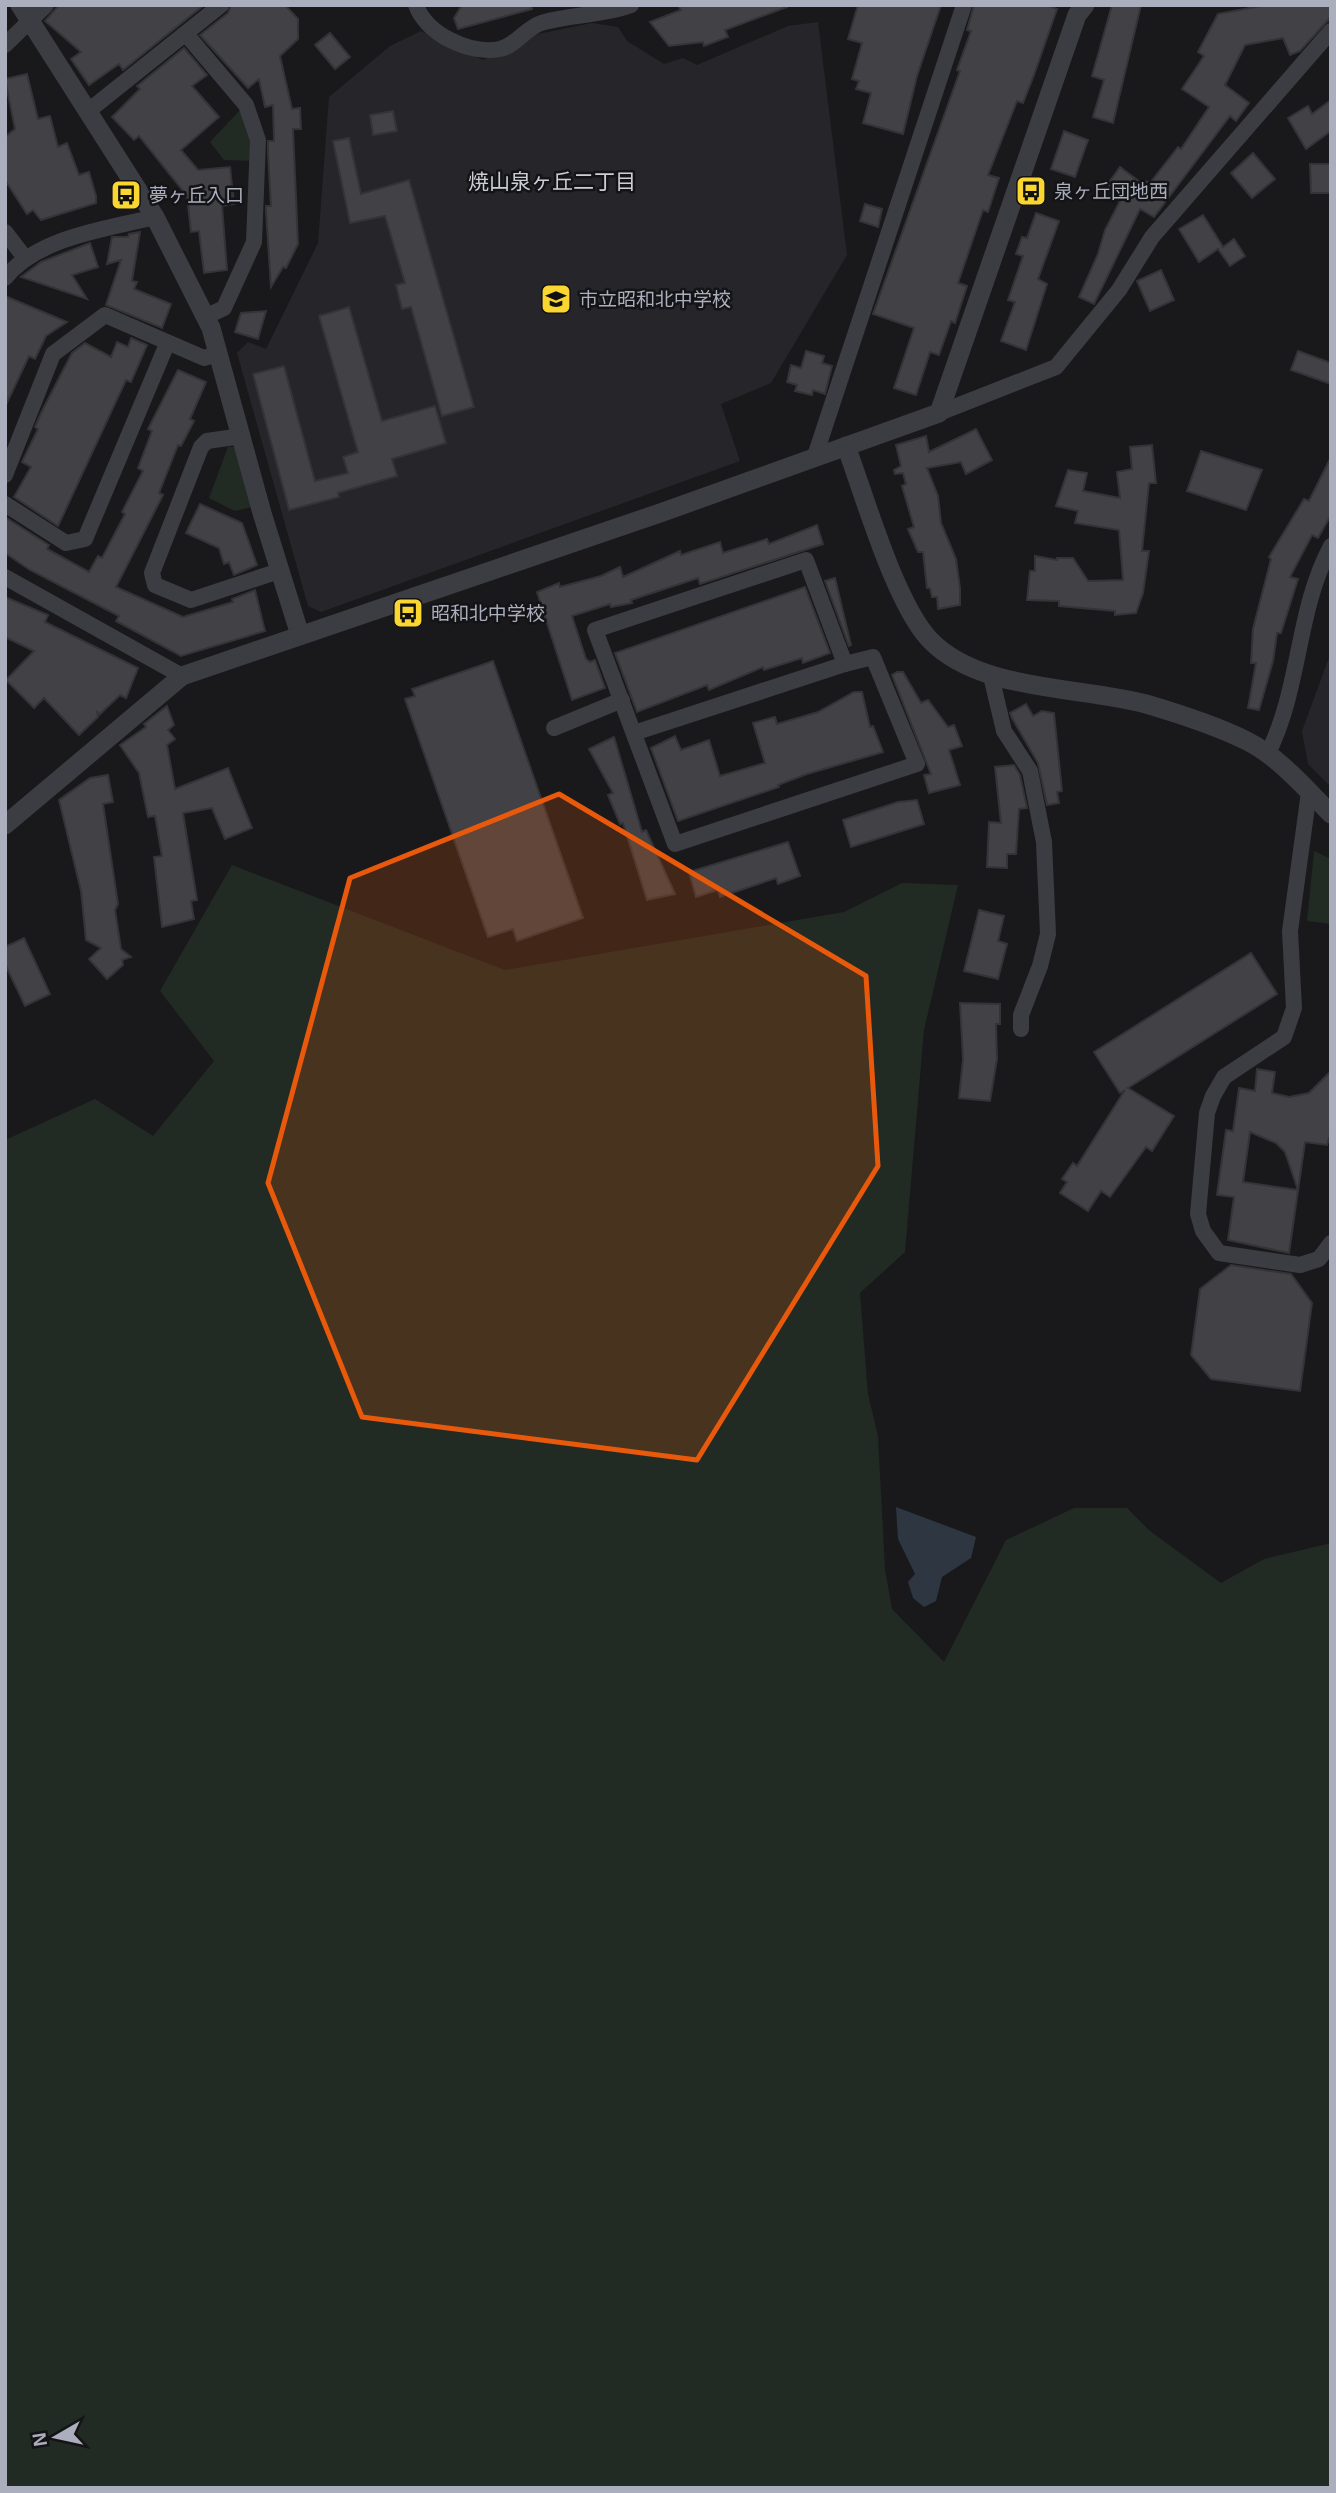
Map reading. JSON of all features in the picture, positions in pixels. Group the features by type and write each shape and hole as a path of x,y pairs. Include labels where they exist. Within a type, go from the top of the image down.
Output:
{"street":[{"path":"20,5 155,217 205,317 243,436 279,571 300,635"},
{"path":"5,45 31,23 46,5"},
{"path":"88,112 221,5"},
{"path":"416,5 421,19 444,36 475,49 502,49 539,23 613,12 631,5"},
{"path":"815,456 964,5"},
{"path":"939,413 1077,8"},
{"path":"5,825 182,676 846,446 1056,367 1119,290 1152,237 1331,31"},
{"path":"186,34 246,105 258,140 254,242 224,308 205,317"},
{"path":"5,278 25,258 78,237 155,217"},
{"path":"5,232 25,258"},
{"path":"5,475 53,354 105,316 204,358 217,354"},
{"path":"5,504 66,543 85,539 167,344"},
{"path":"243,436 207,441 201,447 152,573 155,585 191,600 279,571"},
{"path":"846,446 909,611 937,646 951,658 991,676 1144,704 1207,724 1248,741 1331,814"},
{"path":"1267,755 1282,726 1315,575 1331,546"},
{"path":"634,733 873,657 917,764 675,844 595,630 806,560 845,664"},
{"path":"5,577 182,676"},
{"path":"991,676 1004,731 1030,771 1044,842 1048,934 1040,966 1021,1014 1021,1029"},
{"path":"554,727 622,701"},
{"path":"1309,792 1290,931 1294,1008 1284,1037 1224,1077 1213,1096 1208,1113 1198,1213 1203,1231 1219,1253 1300,1265 1319,1259 1331,1243"}],"highlighted area":[{"path":"559,794 866,976 878,1166 697,1460 362,1417 268,1183 350,878"}],"shaded area":[{"name":"市立昭和北中学校","path":"818,22 847,255 771,383 721,404 740,461 321,612 308,606 237,353 248,342 266,349 318,243 329,97 390,46 421,31 483,60 533,35 592,23 618,27 627,41 664,64 683,58 697,65 788,26"},
{"path":"242,108 253,139 253,161 224,160 210,142"},
{"path":"228,447 242,447 256,506 235,511 209,498"},
{"path":"1331,652 1331,787 1308,764 1302,731"},
{"path":"1314,851 1331,859 1331,924 1307,921"},
{"path":"232,865 505,970 844,912 902,883 958,885 924,1030 905,1252 860,1293 868,1394 878,1436 885,1569 892,1609 944,1662 1006,1540 1074,1508 1127,1508 1150,1531 1221,1583 1264,1559 1331,1543 1331,2488 5,2488 5,1140 95,1099 153,1136 214,1061 160,991"},
{"path":"896,1507 976,1537 971,1558 942,1577 936,1601 924,1607 913,1598 908,1582 915,1574 898,1539"}],"building":[{"path":"59,5 204,5 123,70 119,64 89,85 71,59 81,52 45,21"},
{"path":"231,5 285,5 298,19 298,39 280,56 292,109 300,108 301,129 293,129 298,244 286,268 283,267 271,287 266,206 271,206 268,141 274,141 273,105 265,107 259,79 248,88 200,35 228,13"},
{"path":"462,5 531,5 532,9 458,29 454,18"},
{"path":"678,5 787,7 725,30 728,37 704,46 703,42 669,46 650,22 681,10"},
{"path":"858,5 941,5 917,76 903,134 863,123 871,93 856,89 859,81 852,79 862,43 848,39"},
{"path":"974,5 1047,5 1057,9 1023,103 1017,101 988,175 999,178 988,212 983,210 958,283 967,286 955,323 951,321 939,355 930,352 916,395 894,388 914,328 873,314 960,71 957,70 971,31 967,30"},
{"path":"1112,5 1141,5 1113,123 1093,117 1104,80 1092,76"},
{"path":"1266,5 1331,5 1331,17 1300,51 1290,55 1283,38 1245,45 1225,85 1249,103 1236,121 1230,116 1154,217 1140,209 1094,304 1079,297 1098,254 1105,230 1121,199 1105,188 1120,167 1144,185 1146,181 1150,183 1178,147 1181,149 1209,107 1182,89 1204,56 1198,52 1218,14"},
{"path":"330,33 350,57 335,69 315,45"},
{"path":"184,48 207,75 192,86 219,117 181,150 198,170 230,167 234,204 222,206 227,270 204,273 199,231 191,232 187,196 139,136 134,140 112,117 140,89 137,86"},
{"path":"27,74 38,119 50,116 58,147 67,143 79,175 89,172 96,196 96,203 41,220 33,210 27,214 5,180 5,137 15,129 5,79"},
{"path":"1331,100 1331,131 1306,149 1288,118 1308,106 1312,114"},
{"path":"393,111 397,131 373,135 370,115"},
{"path":"1064,131 1088,140 1075,177 1051,169"},
{"path":"349,138 361,194 409,180 474,407 442,416 411,307 402,309 396,285 405,283 385,216 350,223 333,141"},
{"path":"1253,153 1275,179 1252,198 1231,173"},
{"path":"1310,164 1331,164 1331,193 1311,193"},
{"path":"865,204 882,209 878,227 860,221"},
{"path":"1036,213 1059,221 1038,279 1047,284 1026,350 1001,341 1015,302 1008,300 1023,256 1016,254 1022,237 1027,238"},
{"path":"1203,215 1223,247 1234,239 1245,256 1230,266 1218,249 1199,262 1179,229"},
{"path":"140,232 132,281 137,282 134,289 171,304 162,328 106,305 121,260 107,264 112,237 128,237 129,234"},
{"path":"90,243 98,267 72,275 87,299 21,277 41,262"},
{"path":"1161,270 1174,300 1150,311 1137,281"},
{"path":"5,296 67,322 46,336 35,359 29,356 5,407"},
{"path":"349,307 382,421 435,406 446,443 392,459 397,476 338,493 339,497 289,510 253,374 284,366 315,481 348,473 343,457 358,452 319,316"},
{"path":"266,311 258,339 235,332 241,313"},
{"path":"131,338 147,345 131,382 126,380 58,526 14,497 31,467 22,462 38,429 35,427 72,353 85,343 111,357 117,342 128,347"},
{"path":"806,351 824,356 822,363 832,366 825,394 813,390 812,395 795,391 797,385 787,382 791,365 801,368"},
{"path":"1298,351 1331,363 1331,384 1291,370"},
{"path":"178,370 206,382 190,419 194,421 181,446 178,445 159,493 163,495 116,587 183,617 233,602 232,599 255,590 265,631 181,656 116,621 119,616 30,570 5,553 5,517 49,545 47,549 89,572 98,556 102,558 125,514 122,512 143,471 138,468 152,431 148,429"},
{"path":"976,429 992,460 966,474 961,462 927,468 938,496 941,523 956,559 960,588 960,605 938,609 937,597 932,597 930,588 927,588 923,552 918,552 908,529 914,527 902,486 906,484 903,473 895,474 894,470 901,466 896,445 926,436 929,452"},
{"path":"1152,445 1156,483 1149,483 1142,551 1149,551 1143,593 1136,613 1115,615 1115,611 1059,606 1059,601 1027,600 1030,571 1035,571 1035,556 1057,560 1073,558 1088,581 1123,580 1119,530 1075,523 1078,511 1056,506 1068,470 1087,473 1083,491 1120,498 1117,472 1132,469 1130,447"},
{"path":"1201,451 1262,470 1246,510 1187,491"},
{"path":"1331,457 1331,515 1318,538 1312,535 1290,577 1298,579 1281,633 1277,633 1273,661 1259,710 1248,708 1256,663 1251,663 1253,629 1271,559 1269,557 1304,499 1309,501"},
{"path":"200,504 242,523 257,565 234,575 229,562 224,564 219,548 186,533"},
{"path":"817,525 823,544 700,584 698,578 631,600 632,603 611,607 610,604 572,616 586,659 590,662 595,660 605,688 572,700 537,592 559,583 560,587 601,576 620,567 623,577 680,551 681,555 720,542 723,553 767,539 769,544"},
{"path":"835,578 851,645 849,646 825,581"},
{"path":"805,587 830,653 803,663 802,658 764,670 763,667 709,690 707,685 637,712 615,653"},
{"path":"5,597 48,615 45,622 138,668 126,698 120,695 99,715 97,711 98,717 79,735 44,698 34,708 6,680 34,651 5,637"},
{"path":"493,661 583,918 517,941 513,929 488,937 405,699 415,696 412,689"},
{"path":"903,672 921,703 928,700 948,727 954,725 962,746 949,750 960,785 929,793 924,775 931,774 892,675"},
{"path":"854,692 862,692 870,727 873,726 883,752 807,774 778,785 779,787 678,821 651,748 675,736 681,750 709,740 720,776 765,763 753,723 775,717 777,724 818,712"},
{"path":"1026,704 1033,716 1042,711 1054,713 1062,791 1057,792 1059,803 1047,805 1038,763 1010,713"},
{"path":"167,706 174,725 168,730 175,739 167,745 175,789 228,768 252,828 225,839 212,808 183,813 197,900 191,901 194,919 162,927 154,857 162,856 155,816 148,817 139,773 120,745 146,727 144,724"},
{"path":"614,737 642,832 646,830 675,894 647,900 623,823 620,824 608,795 613,793 589,749"},
{"path":"1014,765 1020,775 1027,808 1019,809 1016,854 1007,854 1007,868 987,867 989,822 1001,823 995,767"},
{"path":"108,775 113,802 103,804 118,904 115,910 121,949 131,957 122,960 123,965 107,979 89,959 101,948 86,940 81,891 59,800 90,778"},
{"path":"917,800 924,824 851,847 843,820 898,802"},
{"path":"788,842 800,876 778,884 776,878 720,897 718,890 696,897 689,872"},
{"path":"979,910 1004,916 998,941 1007,944 998,979 964,971"},
{"path":"24,938 50,994 25,1006 5,964 5,947"},
{"path":"1251,953 1277,994 1128,1088 1174,1116 1152,1151 1146,1147 1110,1197 1101,1191 1088,1211 1060,1193 1067,1182 1062,1179 1073,1163 1077,1166 1125,1090 1120,1093 1094,1052"},
{"path":"960,1003 1000,1004 1000,1024 996,1024 997,1059 990,1101 959,1098 963,1059"},
{"path":"1257,1069 1275,1072 1272,1093 1289,1097 1309,1093 1331,1071 1331,1132 1327,1145 1305,1142 1289,1253 1228,1240 1234,1197 1217,1195 1226,1130 1233,1131 1239,1088 1255,1091","holes":["1250,1132 1276,1143 1285,1152 1298,1190 1243,1182"]},
{"path":"1231,1265 1291,1274 1312,1303 1300,1391 1211,1379 1191,1355 1200,1289"}],"place":[{"name":"泉ヶ丘団地西","path":"1031,191"},
{"name":"夢ヶ丘入口","path":"126,195"},
{"name":"市立昭和北中学校","path":"556,299"},
{"name":"昭和北中学校","path":"408,613"}],"district":[{"name":"焼山泉ヶ丘二丁目","path":"552,182"}]}
